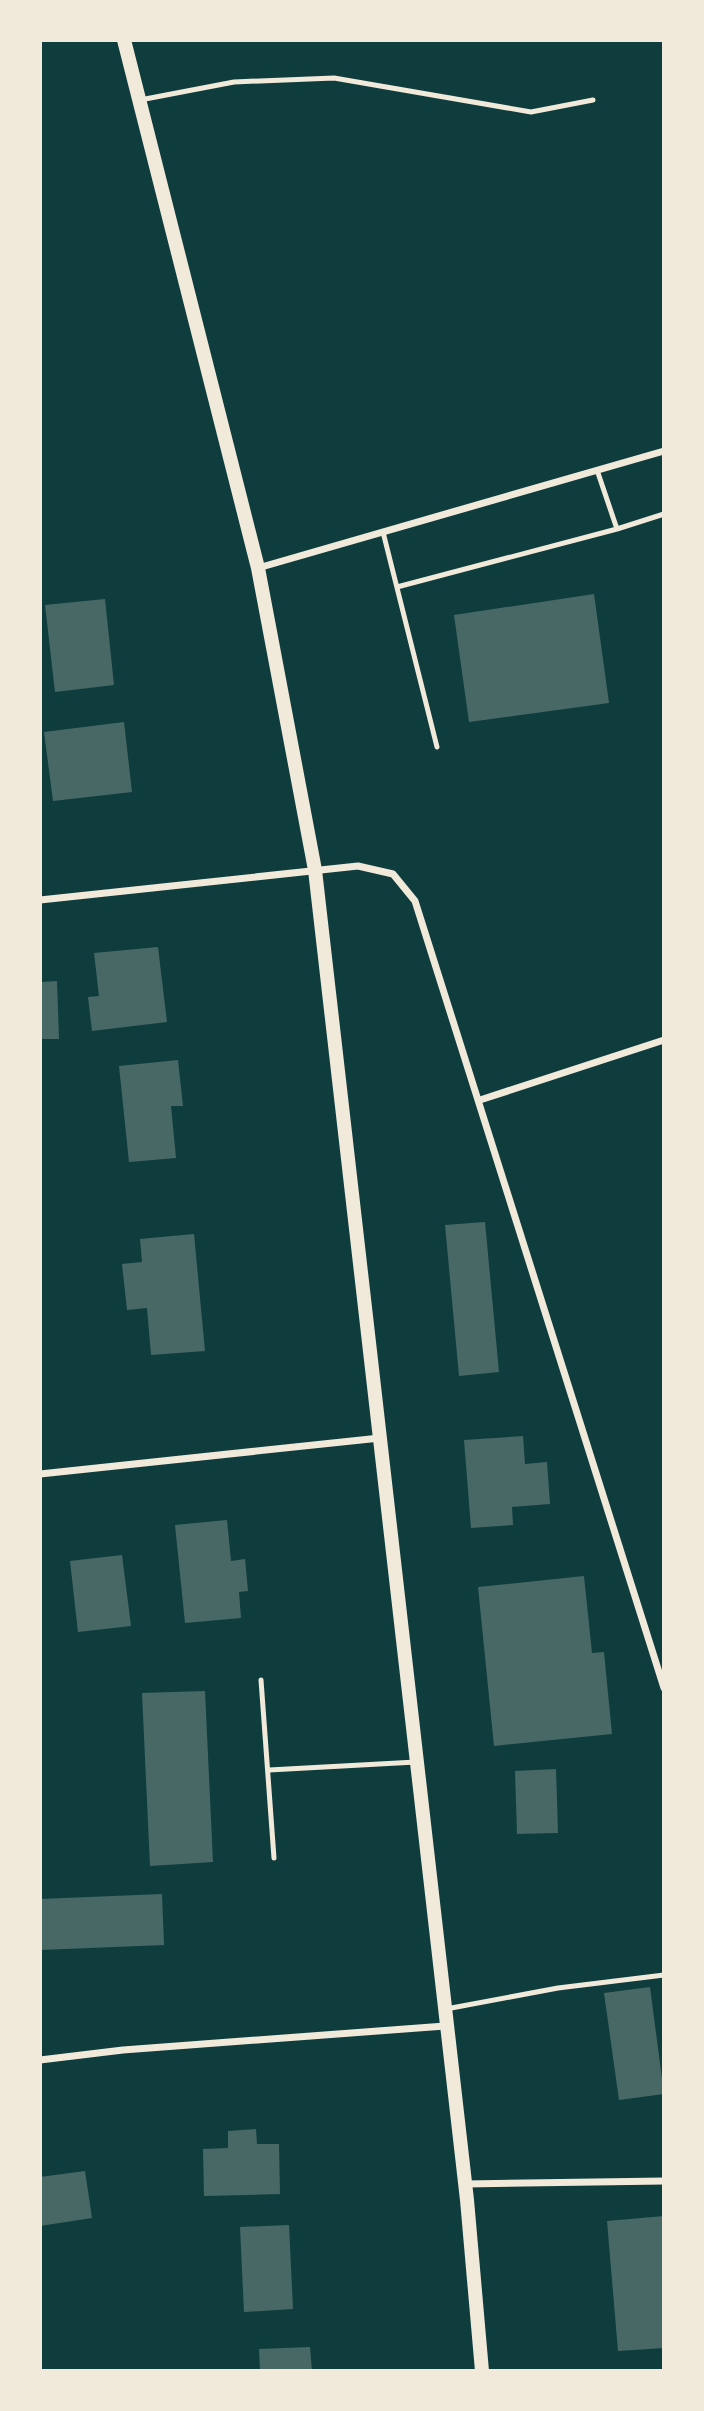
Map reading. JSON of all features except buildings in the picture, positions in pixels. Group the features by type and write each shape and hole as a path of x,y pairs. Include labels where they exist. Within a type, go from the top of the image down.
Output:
{"main road":[{"path":"124,40 258,568 315,870 443,2010 465,2184 482,2371"}],"street":[{"path":"258,568 664,451"},
{"path":"40,901 358,866 393,874 415,901 664,1689"},
{"path":"480,1100 664,1040"},
{"path":"40,1474 380,1438"},
{"path":"40,2060 123,2050 445,2026"},
{"path":"465,2184 664,2181"}],"lane":[{"path":"140,100 234,82 334,78 531,112 593,100"},
{"path":"597,470 617,529"},
{"path":"397,587 664,514"},
{"path":"383,532 437,747"},
{"path":"261,1680 274,1858"},
{"path":"269,1770 416,1762"},
{"path":"443,2010 558,1988 664,1975"}]}
